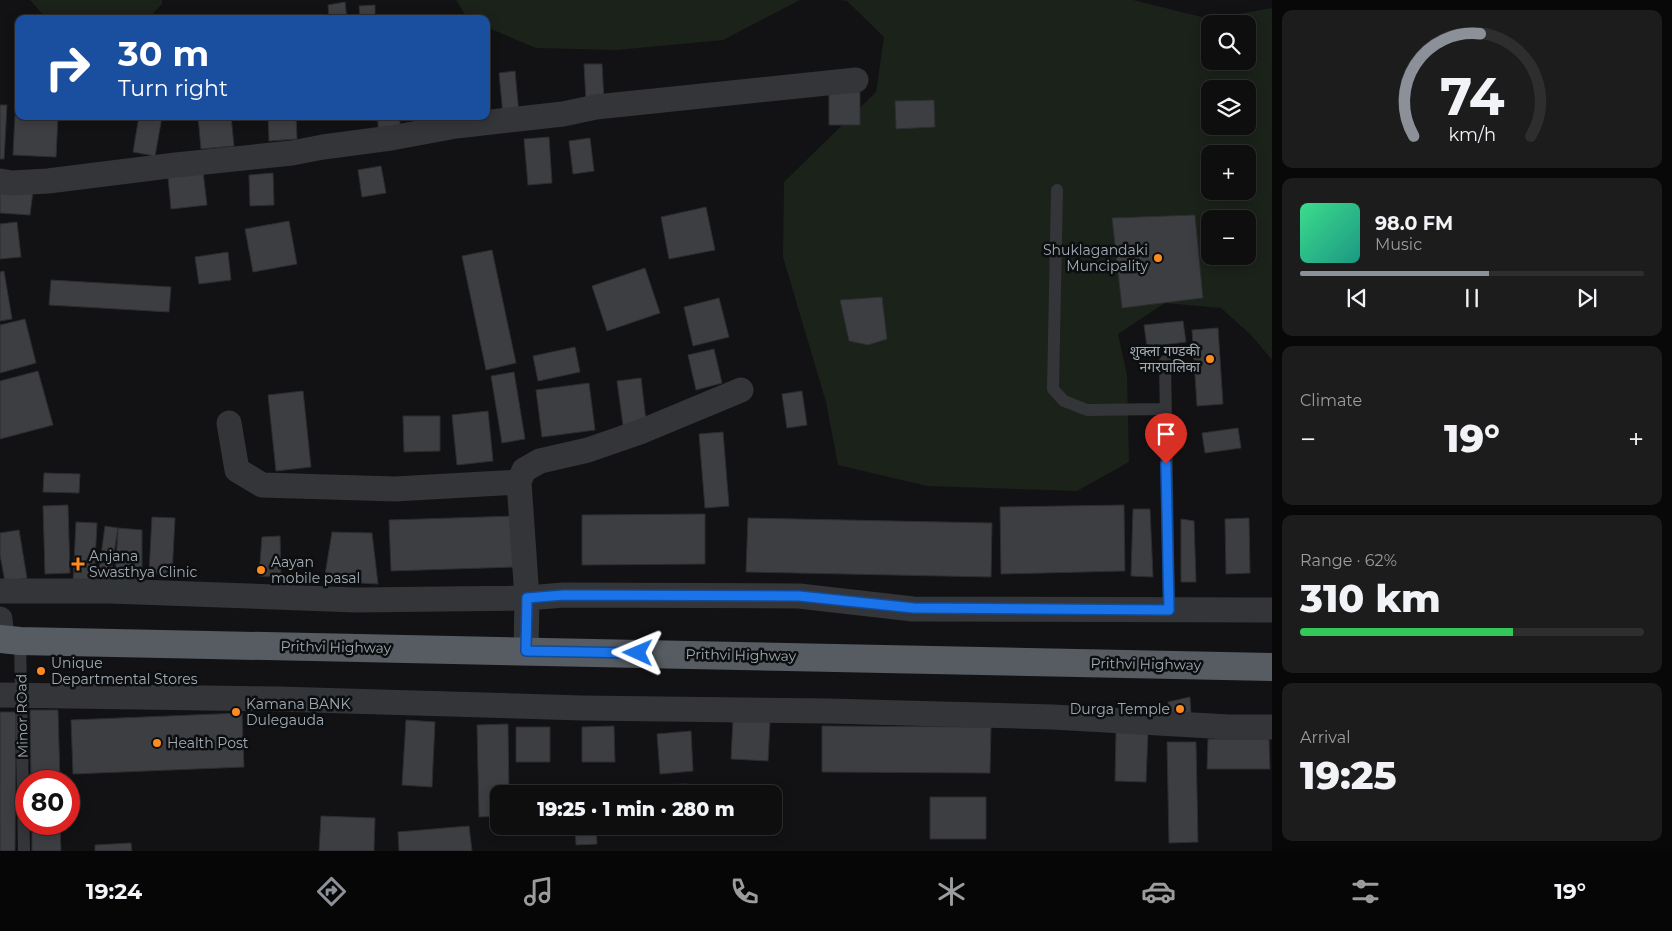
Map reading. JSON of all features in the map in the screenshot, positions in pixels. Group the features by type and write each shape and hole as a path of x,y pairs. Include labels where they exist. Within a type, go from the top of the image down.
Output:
{"highway":[{"name":"Prithvi Highway","path":"6,634 526,651 1272,667"}],"street":[{"path":"0,181 12,183 48,181 176,165 292,154 456,126 563,114 596,107 856,80"},
{"path":"526,651 527,598 519,482 524,470 540,461 588,450 640,432 741,390"},
{"path":"230,423 237,470 262,485 395,489 519,482"},
{"path":"0,591 110,591 356,600 527,598 564,595 799,596 914,608 1272,610"},
{"path":"11,695 268,699 582,708 828,711 1053,717 1229,727 1272,727"}],"lane":[{"path":"1057,190 1052,389 1064,401 1087,410 1165,409"},
{"path":"1165,361 1169,610"},
{"name":"Minor ROad","path":"6,634 24,851"}],"shaded area":[{"path":"30,0 162,0 162,4 152,15 43,15"},
{"path":"456,0 800,0 723,40 617,50 536,48 490,29 490,15 465,15"},
{"path":"839,0 1133,0 1201,17 1201,70 1256,70 1256,15 1233,15 1272,8 1272,360 1251,335 1221,308 1165,303 1118,334 1127,375 1129,462 1077,491 927,486 838,465 826,402 783,257 784,182 876,92 884,37 847,1"}],"building":[{"path":"345,2 347,15 329,15 328,5"},
{"path":"375,5 375,15 360,15 359,6"},
{"path":"584,64 602,64 604,101 586,102"},
{"path":"515,71 519,114 503,115 499,73"},
{"path":"829,91 860,92 860,125 829,125"},
{"path":"934,100 935,127 896,129 895,101"},
{"path":"0,105 7,105 4,159 0,159"},
{"path":"15,115 15,120 58,120 56,157 13,155"},
{"path":"138,120 161,120 155,156 133,152"},
{"path":"198,120 231,120 234,146 201,149"},
{"path":"268,120 296,120 297,139 269,141"},
{"path":"378,120 400,120 401,129 379,132"},
{"path":"549,137 552,183 528,185 524,139"},
{"path":"590,138 594,171 573,174 569,141"},
{"path":"381,166 386,193 362,197 358,170"},
{"path":"203,172 207,205 171,209 168,177"},
{"path":"273,173 274,205 250,206 249,175"},
{"path":"0,188 33,191 30,215 0,213"},
{"path":"706,207 715,250 669,259 661,217"},
{"name":"Shuklagandaki Muncipality","path":"1195,215 1203,298 1122,308 1112,218"},
{"path":"289,221 297,264 253,272 245,229"},
{"path":"17,222 21,257 0,259 0,224"},
{"path":"492,250 516,363 486,370 462,256"},
{"path":"228,252 231,280 199,284 195,257"},
{"path":"645,268 660,313 607,331 592,286"},
{"path":"4,271 12,319 0,321 0,272"},
{"path":"51,280 171,287 169,312 49,305"},
{"path":"882,297 887,339 868,345 849,341 840,300"},
{"path":"719,298 729,337 693,346 684,307"},
{"path":"25,319 36,363 0,373 0,325"},
{"path":"1183,321 1186,342 1147,347 1144,325"},
{"path":"1218,328 1223,404 1197,406 1192,330"},
{"path":"575,347 580,372 538,381 533,356"},
{"path":"714,349 722,383 696,390 688,355"},
{"path":"38,371 53,425 0,439 0,381"},
{"path":"514,372 525,439 502,443 491,376"},
{"path":"641,378 646,421 623,425 617,381"},
{"path":"589,383 595,430 542,437 536,390"},
{"path":"303,391 311,467 276,471 268,395"},
{"path":"802,391 807,425 787,428 782,394"},
{"path":"488,411 493,461 457,465 452,415"},
{"path":"403,416 440,416 440,451 404,452"},
{"path":"1238,428 1241,448 1205,453 1202,433"},
{"path":"723,432 729,506 705,508 699,434"},
{"path":"44,473 80,474 79,493 43,492"},
{"path":"68,505 70,573 45,574 43,506"},
{"path":"1124,505 1125,571 1001,574 1000,507"},
{"path":"1133,509 1150,509 1153,577 1131,576"},
{"path":"705,514 705,564 582,565 582,515"},
{"path":"514,516 515,567 391,571 389,520"},
{"path":"152,517 175,518 172,575 149,573"},
{"path":"748,518 992,523 991,577 746,572"},
{"path":"1249,518 1250,573 1226,574 1225,519"},
{"path":"1181,519 1194,521 1196,582 1181,582"},
{"path":"76,522 97,523 94,583 73,582"},
{"path":"105,526 118,528 110,579 98,577"},
{"path":"118,528 142,530 142,581 115,581"},
{"path":"19,530 27,578 5,582 0,555 0,533"},
{"path":"332,532 372,533 378,584 324,581"},
{"path":"280,536 281,577 259,576 262,537"},
{"name":"Durga Temple","path":"1190,697 1191,715 1170,722 1168,702"},
{"path":"30,710 58,710 60,770 31,770"},
{"path":"0,712 16,712 15,851 0,851"},
{"name":"Health Post","path":"242,713 244,767 80,774 80,770 73,770 71,720"},
{"path":"406,720 435,722 432,787 402,785"},
{"path":"733,720 770,721 768,761 731,759"},
{"path":"508,724 509,785 490,785 490,816 479,817 477,725"},
{"path":"614,726 615,762 582,762 582,727"},
{"path":"822,726 991,727 990,773 822,772"},
{"path":"516,727 550,727 550,762 516,762"},
{"path":"691,731 693,771 660,774 657,734"},
{"path":"1116,732 1148,732 1146,782 1115,781"},
{"path":"1208,739 1269,739 1270,769 1207,769"},
{"path":"1167,742 1196,742 1198,842 1169,843"},
{"path":"687,784 687,785 651,785"},
{"path":"930,797 986,797 986,839 930,839"},
{"path":"321,816 375,818 374,851 319,851"},
{"path":"469,826 472,851 399,851 398,832"},
{"path":"32,835 60,835 61,851 32,851"},
{"path":"575,835 596,835 597,844 576,845"},
{"path":"131,843 132,851 95,851 95,845"}],"place":[{"name":"Shuklagandaki Muncipality","path":"1158,258"},
{"name":"शुक्ला गण्डकी नगरपालिका","path":"1210,359"},
{"name":"Anjana Swasthya Clinic","path":"78,564"},
{"name":"Aayan mobile pasal","path":"261,570"},
{"name":"Unique Departmental Stores","path":"41,671"},
{"name":"Durga Temple","path":"1180,709"},
{"name":"Kamana BANK Dulegauda","path":"236,712"},
{"name":"Health Post","path":"157,743"}],"route":[{"path":"638,653 526,651 527,598 564,595 799,596 914,608 1169,610 1166,464"}]}
